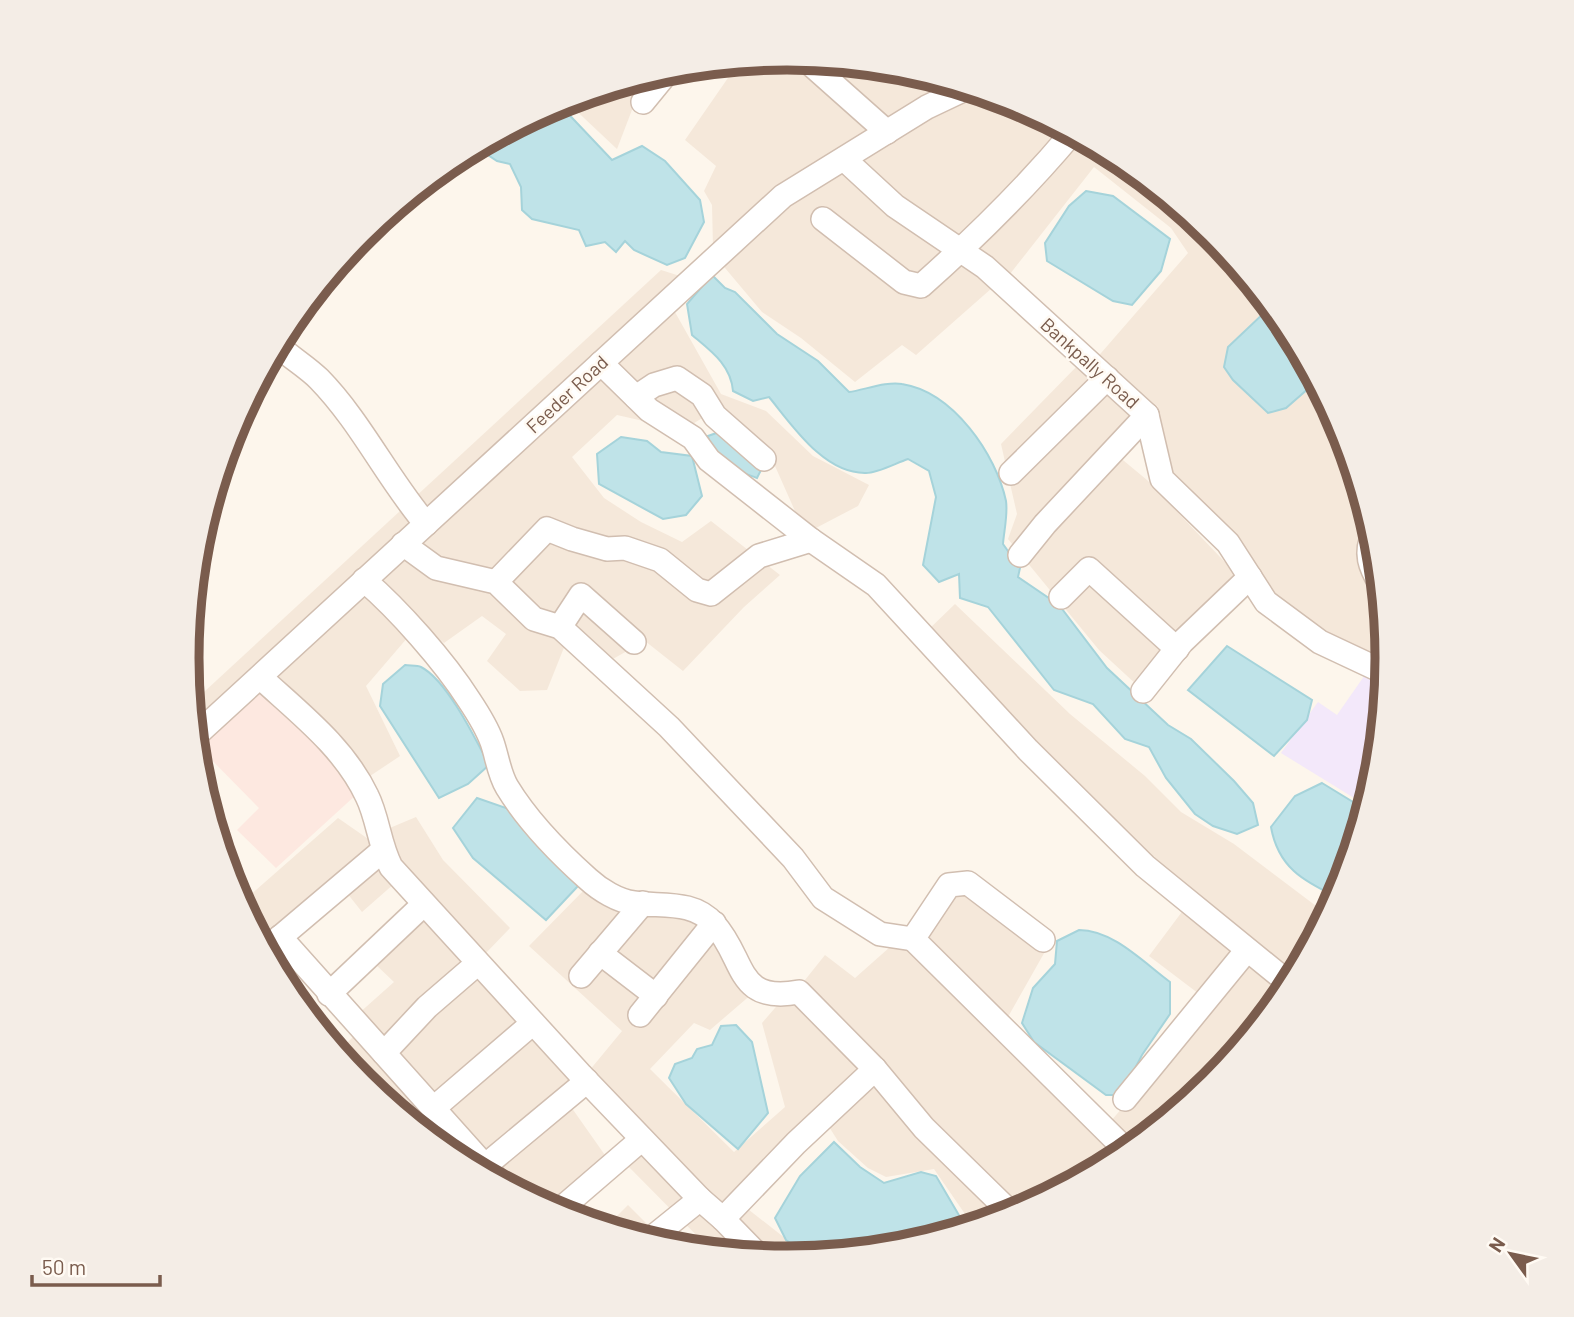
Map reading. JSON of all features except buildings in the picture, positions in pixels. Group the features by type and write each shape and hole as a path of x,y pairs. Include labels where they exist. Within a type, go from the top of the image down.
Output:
{"street":[{"path":"818,71 887,132"},
{"path":"643,102 657,85"},
{"name":"Feeder Road","path":"203,729 783,195 955,95"},
{"path":"823,219 904,282 921,286 1033,180 1066,141"},
{"name":"Bankpally Road","path":"844,159 895,206 985,267 1147,415 1162,479 1228,543 1266,602 1320,642 1375,671"},
{"path":"285,351 318,377 359,427 401,495 426,524"},
{"path":"601,363 649,410 693,438 709,460 811,540 876,585 1028,750 1116,837 1146,866 1281,977"},
{"path":"1011,472 1107,377"},
{"path":"636,397 654,385 677,378 702,395 715,416 764,459"},
{"path":"1020,555 1045,524 1147,415"},
{"path":"496,582 547,528 583,542 607,548 625,548 660,561 697,590 711,594 759,556 811,540"},
{"path":"403,544 436,568 496,582 534,619 560,627 669,727 793,858 823,898 880,934 913,939 1120,1144"},
{"path":"1061,597 1089,569 1177,649"},
{"path":"1143,691 1177,649 1250,578"},
{"path":"364,580 386,599 469,699 491,740 506,786 530,817 589,880 612,896 643,903 668,903 690,909 714,923 744,978 761,992 778,996 799,992 875,1069 924,1128 1003,1205"},
{"path":"560,627 581,595 634,642"},
{"path":"260,677 344,755 368,797 382,851 391,867 587,1081 699,1199 723,1219 744,1245"},
{"path":"382,851 272,943 329,994 384,1052 435,1107 470,1154"},
{"path":"913,939 949,885 968,883 1043,940"},
{"path":"581,976 643,903"},
{"path":"329,994 424,904"},
{"path":"640,1015 714,923"},
{"path":"1125,1099 1247,950"},
{"path":"600,953 656,996"},
{"path":"384,1052 427,1007 478,963"},
{"path":"435,1107 533,1023"},
{"path":"723,1219 796,1143 875,1069"},
{"path":"478,1159 587,1081"},
{"path":"567,1204 642,1139"},
{"path":"658,1233 699,1199"}],"shaded area":[{"path":"807,71 872,131 713,247 712,205 704,191 716,166 685,140 730,75 727,73"},
{"path":"830,71 902,81 944,91 884,120"},
{"path":"647,87 635,102 617,149 575,110"},
{"path":"964,97 976,101 1047,131 1114,169 1175,216 1203,242 1254,300 1276,332 1297,364 1331,433 1355,506 1364,544 1374,620 1376,664 1266,589 1163,470 1158,407 1095,360 1188,253 1171,228 1094,167 1010,274 901,199 862,160 888,139"},
{"path":"834,168 963,261 992,288 916,355 902,345 855,382 801,338 762,312 720,262"},
{"path":"661,270 680,276 203,725 200,696"},
{"path":"671,305 721,394 766,411 813,456 869,485 858,506 814,529 795,511 775,466 720,407 683,430 617,415 572,457 604,498 641,522 682,542 711,521 780,575 744,607 683,671 645,641 611,660 573,625 547,690 520,691 487,661 506,634 482,616 444,643 373,582"},
{"path":"1080,363 1138,414 1106,446 1147,480 1239,577 1138,686 1099,650 1008,539 1017,514 1001,444"},
{"path":"362,586 408,637 366,686 400,756 367,778 267,677"},
{"path":"955,604 1070,714 1145,776 1181,812 1234,844 1320,909 1297,953 1254,1017 1203,1075 1175,1101 1114,1148 1047,1186 1010,1203 801,985 825,955 855,978 952,892 967,887 1047,948 1000,1031 1100,1134 1211,1003 1149,956 1193,897 1144,859 926,632"},
{"path":"1367,672 1375,675 1370,735 1358,800 1281,753 1318,702 1337,715"},
{"path":"258,683 338,758 357,794 276,868 237,830 259,808 207,755 204,734"},
{"path":"416,817 443,860 510,928 484,955 405,874 385,830"},
{"path":"338,818 374,843 395,883 362,912 347,893 275,948 249,896"},
{"path":"586,888 677,914 712,931 753,993 710,1030 694,1023 650,1069 734,1152 785,1107 762,1023 781,1001 798,999 868,1069 722,1211 589,1071 622,1031 529,946"},
{"path":"422,911 585,1088 569,1104 607,1158 560,1201 493,1168 460,1148 399,1101 344,1046 354,1036 348,1023 394,982 373,962"},
{"path":"875,1077 998,1207 968,1218 934,1169 886,1177 868,1168 838,1141 826,1122"},
{"path":"642,1145 720,1228 744,1206 796,1247 749,1246 702,1241 624,1162"},
{"path":"628,1205 655,1232 635,1227 613,1220"}],"water":[{"path":"567,113 612,160 642,146 665,161 700,200 704,222 685,258 667,265 634,250 625,241 616,252 605,242 586,246 579,230 532,219 522,210 521,187 510,164 497,161 486,153"},
{"path":"1086,191 1113,196 1170,239 1161,271 1132,305 1113,301 1047,261 1045,243 1069,206"},
{"path":"712,275 725,288 735,292 777,334 818,361 849,392 902,384 921,389 955,412 982,445 1001,483 1006,501 1003,544 1020,568 1018,577 1059,605 1107,668 1168,725 1191,739 1234,781 1253,803 1258,825 1237,834 1213,826 1195,814 1166,778 1149,747 1125,739 1093,704 1054,690 988,607 960,598 959,574 939,582 923,565 936,497 929,471 908,459 871,473 851,471 836,465 810,446 769,397 753,401 733,391 724,366 692,335 687,304"},
{"path":"1263,314 1309,388 1286,408 1268,413 1233,380 1224,367 1228,347"},
{"path":"722,431 762,468 757,478 718,459 708,436"},
{"path":"621,437 647,441 661,452 692,456 702,496 686,515 663,519 599,484 597,454"},
{"path":"1227,646 1312,700 1307,720 1274,756 1188,690"},
{"path":"405,665 421,667 441,684 489,765 468,784 439,798 380,706 383,684"},
{"path":"1322,783 1357,804 1327,892 1294,871 1279,853 1274,841 1271,827 1295,796"},
{"path":"477,798 509,809 570,869 578,886 546,920 473,858 453,828"},
{"path":"1079,930 1092,931 1116,941 1170,982 1170,1014 1142,1055 1121,1095 1106,1095 1034,1042 1022,1023 1033,988 1055,964 1057,941"},
{"path":"736,1025 752,1042 768,1113 738,1149 686,1104 669,1078 675,1064 692,1058 697,1049 712,1045 721,1026"},
{"path":"834,1142 860,1167 884,1183 921,1172 936,1176 962,1220 902,1236 825,1246 796,1247 786,1240 775,1218 800,1176"}]}
